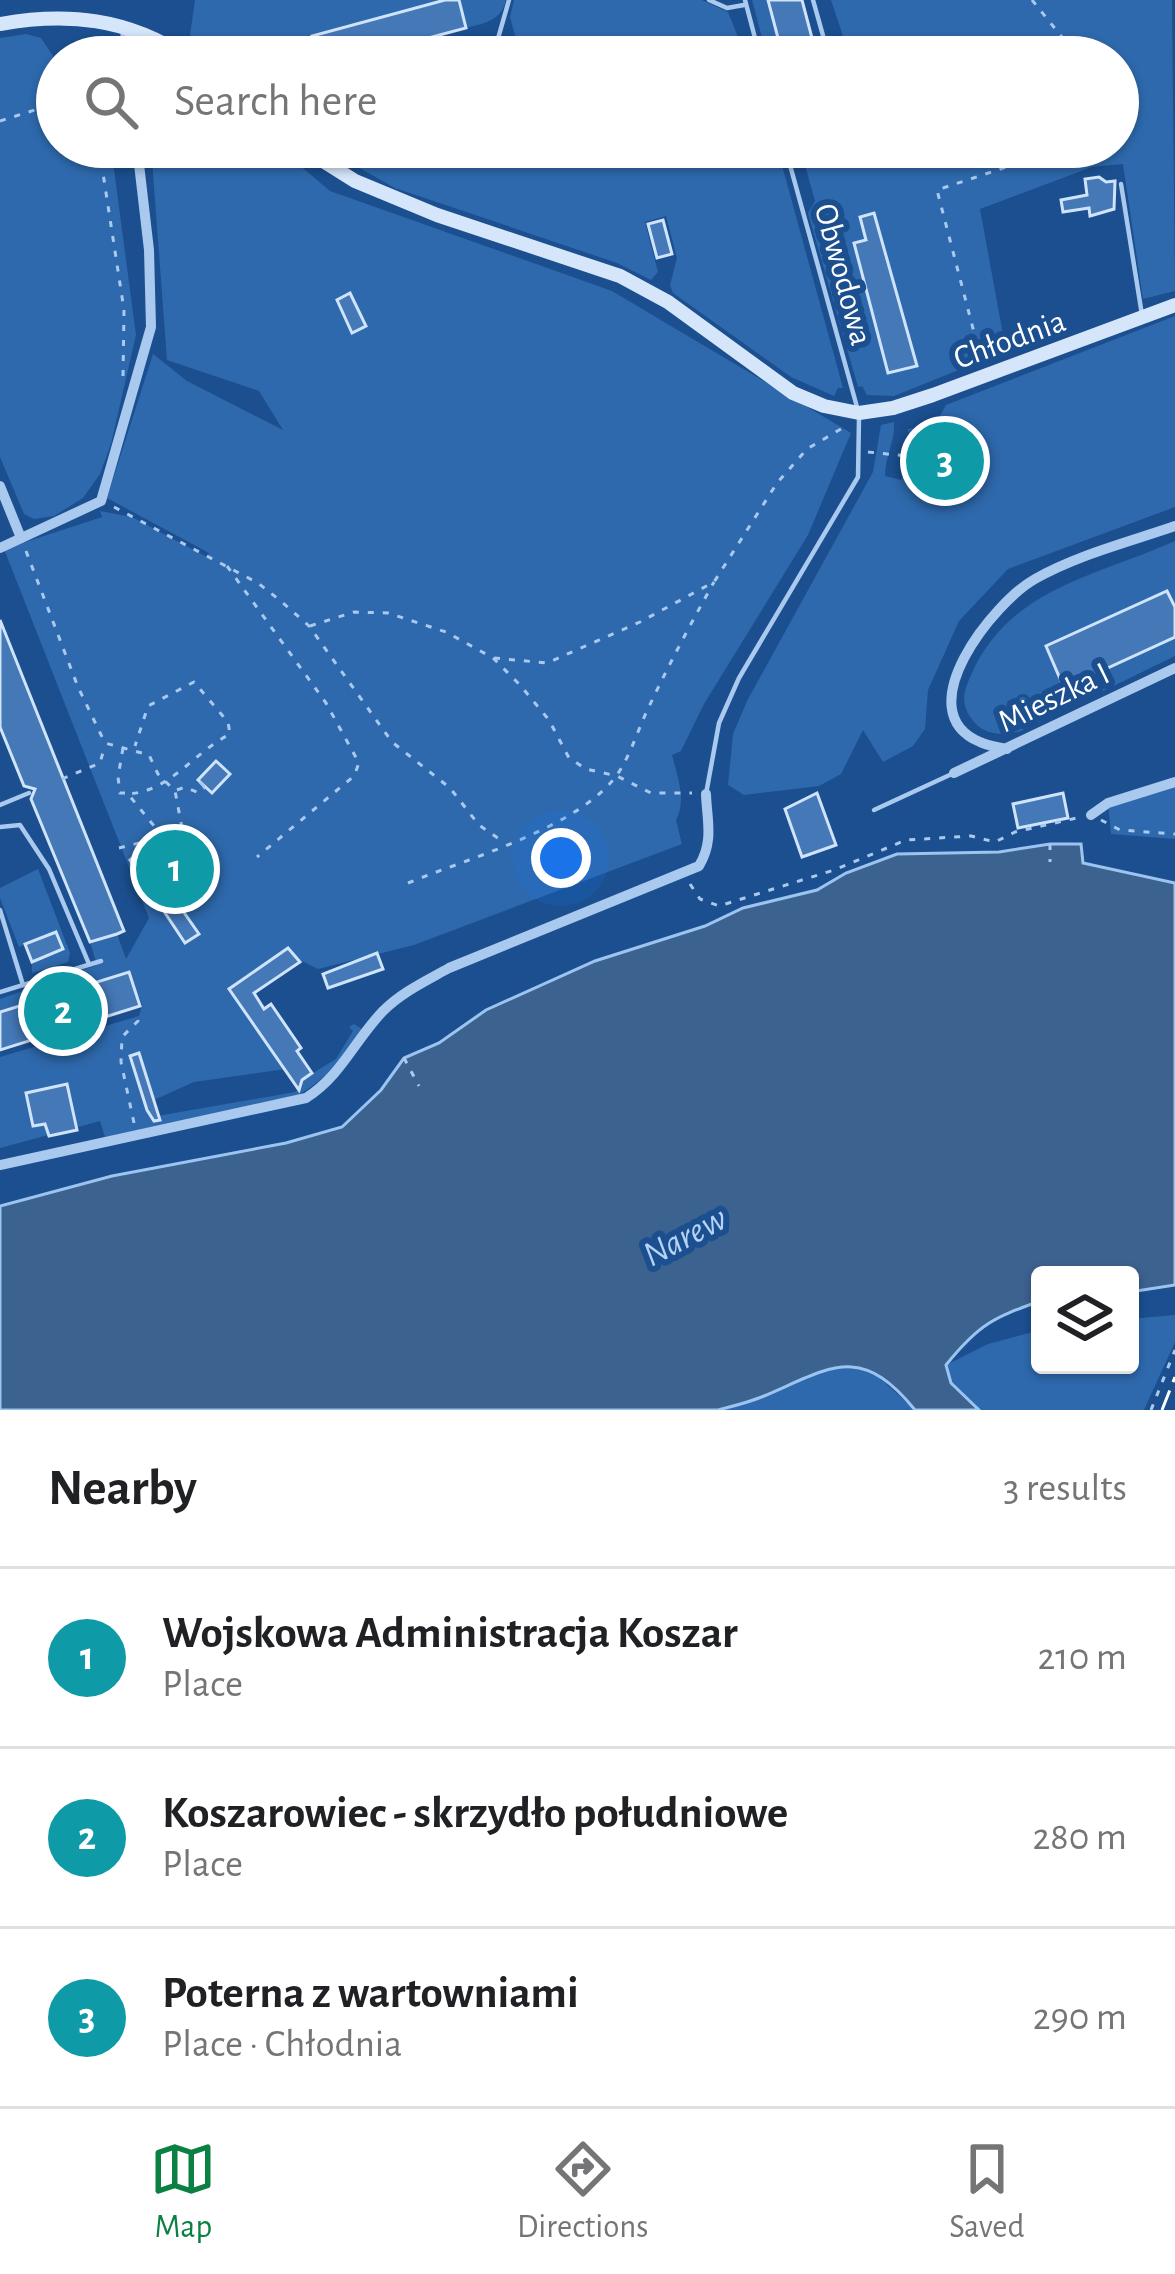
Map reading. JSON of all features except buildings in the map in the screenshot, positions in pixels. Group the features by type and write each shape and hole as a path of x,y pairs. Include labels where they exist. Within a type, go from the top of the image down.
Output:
{"street":[{"path":"0,24 59,17 126,27 142,36"},
{"path":"125,36 126,27"},
{"path":"0,548 101,502 151,327 139,168"},
{"path":"335,168 437,215 620,276 668,302 793,393 854,418"},
{"name":"Chłodnia","path":"854,418 913,402 1175,305"},
{"path":"0,486 21,538"},
{"path":"1007,749 980,743 967,734 951,702 953,684 982,626 1004,601 1035,579 1175,526"},
{"name":"Mieszka I","path":"954,772 1175,668"},
{"path":"1090,815 1108,803 1175,782"},
{"path":"0,1165 305,1098 325,1086 383,1011 411,988 699,866 711,833 706,794"}],"lane":[{"path":"499,36 509,0"},
{"path":"709,0 727,8 745,2 754,36"},
{"path":"814,0 823,36"},
{"name":"Obwodowa","path":"790,168 860,452"},
{"path":"1121,184 1142,317"},
{"path":"706,794 718,723 760,640 858,477 860,452"},
{"path":"874,810 954,772"},
{"path":"0,805 29,793"},
{"path":"0,827 20,825 50,869 89,964"},
{"path":"0,910 23,985"},
{"path":"0,992 101,961"}],"path":[{"path":"1032,0 1061,36"},
{"path":"0,122 36,110"},
{"path":"101,168 124,310 122,387"},
{"path":"977,344 937,190 1004,168"},
{"path":"408,883 578,811 617,776 681,640 777,483 807,449 854,418"},
{"path":"860,452 916,457"},
{"path":"974,464 990,465"},
{"path":"101,502 258,583 309,626 392,742 450,788 479,825 505,843"},
{"path":"21,538 78,687 105,743 100,763 62,779"},
{"path":"226,565 326,703 359,763 354,776 257,857"},
{"path":"493,658 547,663 640,622 714,582"},
{"path":"309,626 355,612 388,613 446,632 493,658 549,720 569,758 586,769 617,776 660,795 682,793"},
{"path":"124,746 118,777 120,793 128,794 167,783 206,746 230,734 228,722 194,682 148,706 135,748"},
{"path":"105,743 148,754 181,803 185,843 195,861"},
{"path":"175,791 185,787 199,793 204,787"},
{"path":"119,848 163,837 128,794"},
{"path":"684,874 700,899 719,906 834,870 906,840 971,836 994,842 1015,832 1090,815 1120,830 1175,834"},
{"path":"1050,844 1050,862"},
{"path":"137,1015 138,1021 122,1037 121,1062 137,1136"},
{"path":"404,1058 419,1086"},
{"path":"1151,1410 1175,1350"}],"shaded area":[{"path":"195,0 445,0 365,36 190,35"},
{"path":"459,0 506,0 496,17 466,28"},
{"path":"514,0 702,0 728,12 738,36 515,36 510,17"},
{"path":"752,0 768,0 777,36 761,36"},
{"path":"831,0 1172,0 1175,291 1143,299 1124,168 1139,168 1139,36 843,36"},
{"path":"36,37 36,168 114,168 136,335 100,474 83,498 54,516 34,519 24,514 0,457 0,38"},
{"path":"153,168 303,168 330,191 612,291 851,433 808,535 704,704 681,751 672,755 680,788 676,820 682,844 414,945 318,969 292,956 239,998 286,1069 194,1082 145,1104 148,1113 157,1116 295,1092 300,1081 336,1059 353,1031 349,1027 354,1024 362,1029 326,1074 298,1095 105,1137 100,1121 0,1148 0,1057 139,1016 142,1005 129,971 0,1012 0,999 97,965 90,942 117,934 126,959 149,918 4,549 102,517 100,511 132,517 207,557 209,553 107,498 153,354 187,381 283,430 259,391 167,360"},
{"path":"359,168 783,168 843,388 834,396 791,377 673,293 670,285 677,258 666,216 645,222 658,272 651,280 617,263 395,188"},
{"path":"806,168 1089,168 980,209 1006,351 894,396 867,395 858,387 808,213 815,201"},
{"path":"1175,316 1175,507 1008,569 959,621 928,690 925,729 913,746 883,762 863,730 841,774 819,786 744,795 728,785 733,734 747,701 873,472 881,425 894,422 885,476 901,480 919,453 907,429 934,426 946,405"},
{"path":"1175,541 1175,656 1021,731 994,733 976,724 965,707 966,686 987,646 1008,622 1058,588"},
{"path":"1175,782 1175,839 1111,834 1108,803"},
{"path":"38,869 70,953 68,962 32,973 32,962 63,949 55,932 19,947 0,888"},
{"path":"1175,1315 1175,1342 1144,1410 979,1410 951,1383 946,1365 988,1344 1031,1332 1031,1374 1139,1374 1139,1318"},
{"path":"843,1365 872,1371 915,1410 719,1410 811,1374"}],"water":[{"name":"Narew","path":"1081,844 1083,863 1175,883 1175,1285 1139,1291 1139,1266 1031,1266 1031,1304 988,1324 946,1365 951,1383 979,1410 915,1410 877,1375 844,1367 718,1410 0,1410 0,1206 112,1176 286,1143 342,1127 381,1090 404,1058 439,1043 486,1010 595,961 705,926 743,908 817,890 846,873 897,854"}],"railway":[{"path":"1162,1410 1175,1377"}],"place":[{"name":"Poterna z wartowniami","path":"945,461"},
{"name":"Wojskowa Administracja Koszar","path":"175,869"},
{"name":"Koszarowiec - skrzydło południowe","path":"63,1011"}]}
